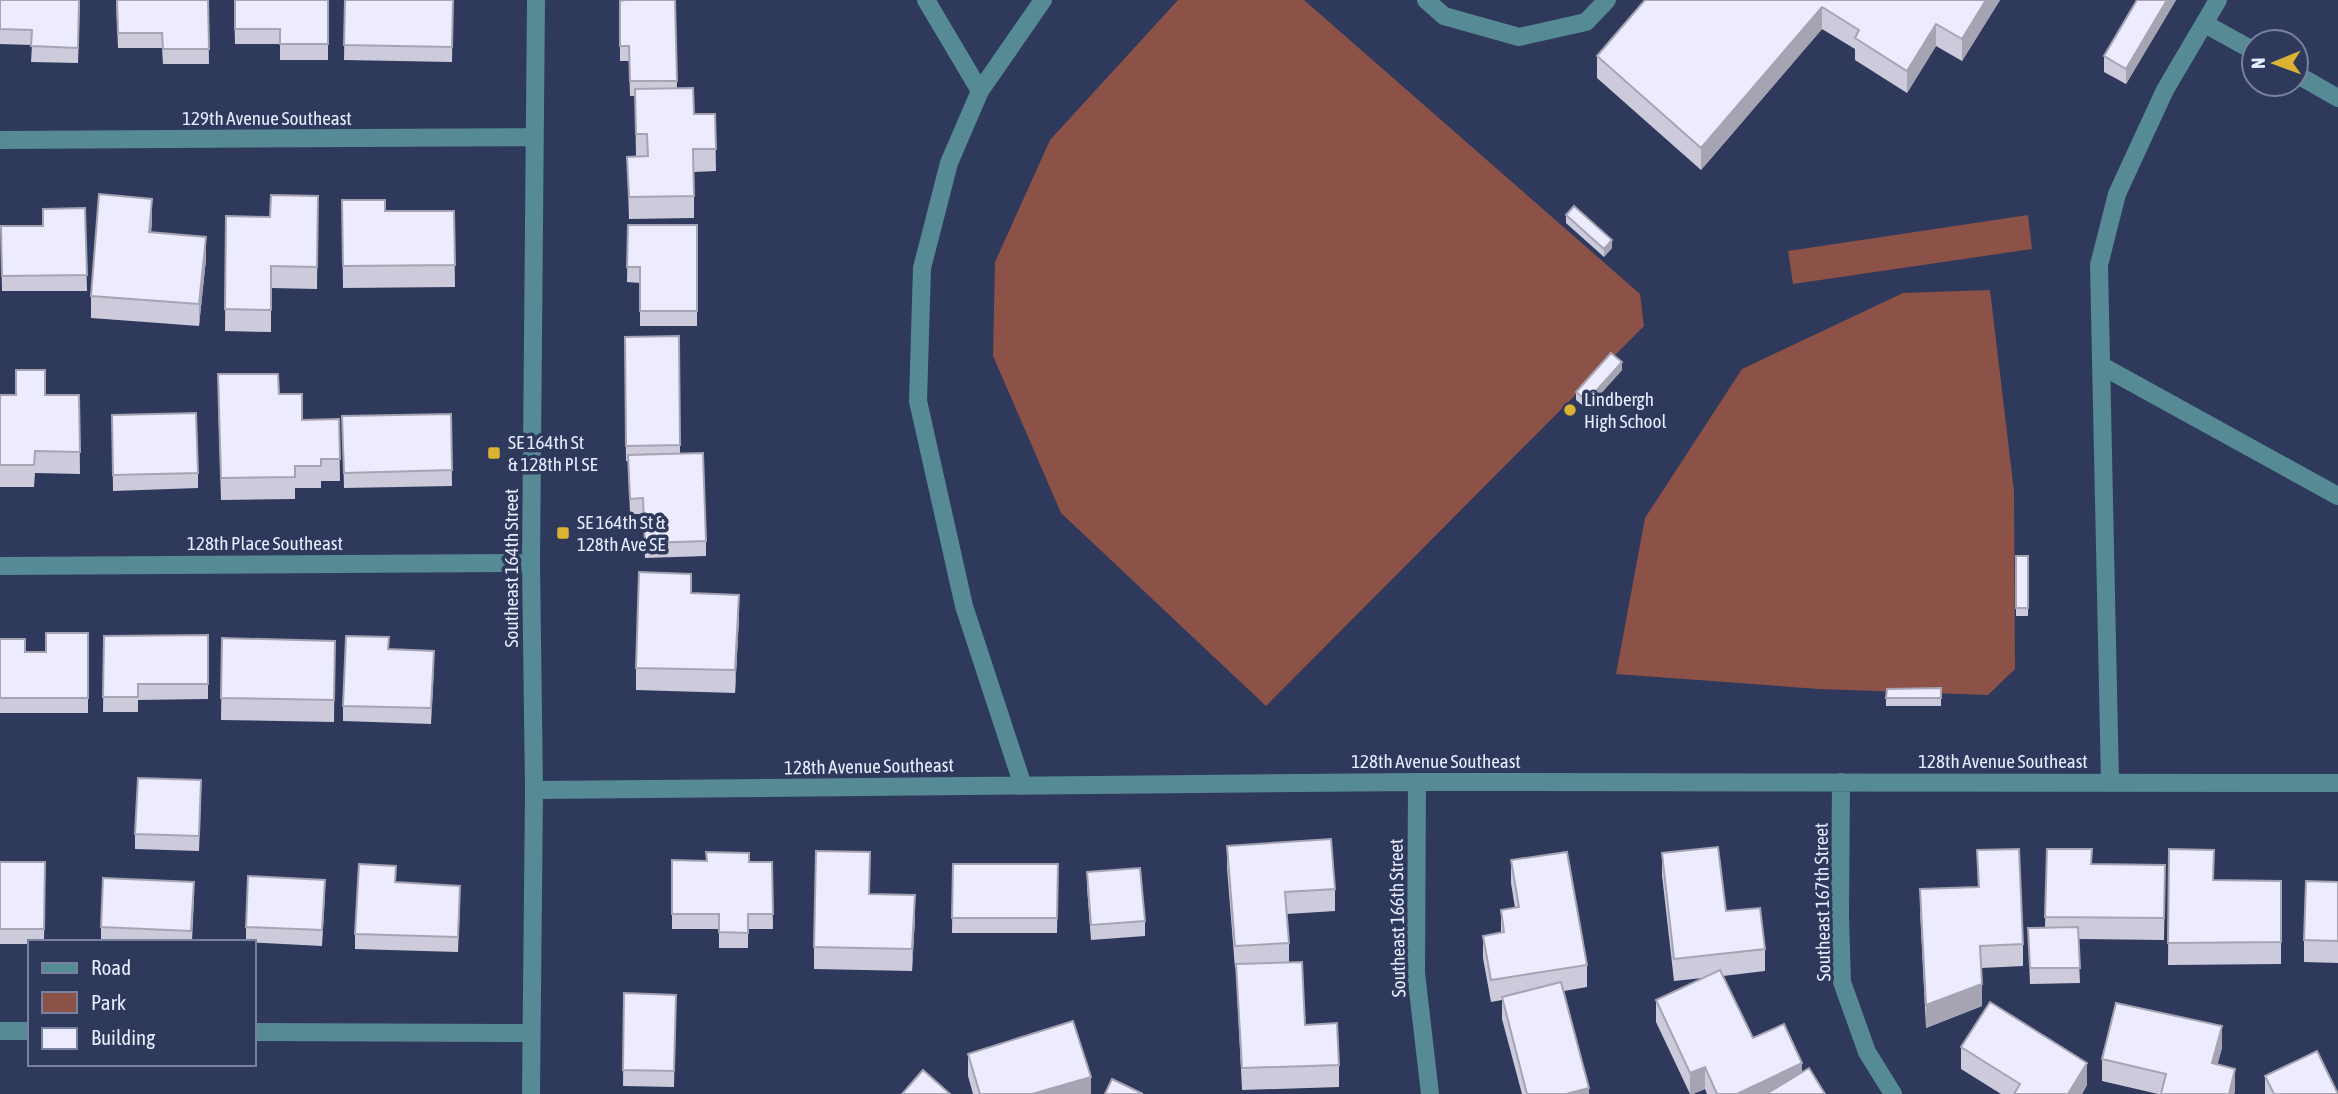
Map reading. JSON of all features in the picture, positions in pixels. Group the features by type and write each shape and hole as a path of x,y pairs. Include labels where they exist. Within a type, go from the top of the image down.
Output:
{"street":[{"name":"Southeast 164th Street","path":"531,1094 534,790 531,563 536,0"},
{"path":"926,0 980,91"},
{"path":"1023,786 964,606 918,401 922,268 949,163 980,91 1043,0"},
{"path":"1426,0 1444,16 1518,37 1586,22 1607,0"},
{"path":"2110,783 2099,265 2117,194 2165,90 2218,0"},
{"path":"2205,24 2240,43"},
{"path":"2310,82 2338,98"},
{"name":"129th Avenue Southeast","path":"0,141 535,137"},
{"path":"2102,366 2338,496"},
{"name":"128th Place Southeast","path":"0,566 531,563"},
{"name":"128th Avenue Southeast","path":"534,790 1417,782 2338,783"},
{"name":"Southeast 166th Street","path":"1417,782 1416,973 1430,1094"},
{"name":"Southeast 167th Street","path":"1841,782 1842,982 1867,1052 1893,1094"},
{"path":"0,1031 28,1031"},
{"path":"256,1032 531,1033"}],"green space":[{"path":"1178,0 1304,0 1640,294 1644,326 1266,706 1061,513 993,356 995,262 1050,140"},
{"path":"2028,215 2032,249 1793,284 1788,251"},
{"path":"1990,290 2014,491 2015,669 1988,695 1819,689 1616,674 1645,518 1742,369 1903,293"}],"building":[{"path":"0,0 79,0 78,48 31,46 32,30 0,29"},
{"path":"117,0 208,0 209,49 163,49 162,33 118,33"},
{"path":"235,0 328,0 328,44 280,44 280,29 235,29"},
{"path":"345,0 453,0 452,47 344,45"},
{"path":"675,0 677,81 630,81 629,46 620,46 620,1"},
{"path":"1645,0 1986,0 1962,39 1936,24 1907,71 1855,38 1859,30 1822,7 1701,148 1597,56"},
{"path":"2137,0 2167,0 2126,69 2104,56"},
{"path":"693,88 694,114 715,114 716,149 693,149 694,196 629,197 627,157 648,156 647,134 636,134 635,89"},
{"path":"99,194 152,199 149,232 206,237 199,304 91,296"},
{"path":"271,195 318,196 317,267 271,266 271,310 225,309 226,216 270,217"},
{"path":"342,200 385,200 385,211 454,211 455,265 343,266"},
{"path":"1574,206 1612,240 1604,249 1566,215"},
{"path":"85,208 87,275 2,276 1,226 43,226 43,209"},
{"path":"628,225 697,225 697,311 640,311 640,267 627,267"},
{"path":"679,336 680,445 626,446 625,337"},
{"path":"1611,353 1622,362 1587,401 1576,392"},
{"path":"16,370 45,370 45,395 79,395 80,452 35,451 34,465 0,465 0,395 16,395"},
{"path":"218,374 278,374 279,394 302,394 302,420 339,419 340,459 321,459 321,466 295,466 295,477 221,478"},
{"path":"196,413 198,473 113,475 112,415"},
{"path":"451,414 452,470 344,473 342,416"},
{"path":"703,453 706,541 645,543 643,498 630,499 628,455"},
{"path":"2016,556 2028,556 2028,608 2016,608"},
{"path":"639,572 691,574 691,593 739,595 735,670 636,668"},
{"path":"46,633 88,633 88,698 0,698 0,639 25,639 25,652 46,652"},
{"path":"208,635 208,684 138,684 138,697 103,697 104,636"},
{"path":"346,636 389,637 388,649 434,651 431,708 343,706"},
{"path":"222,638 335,641 334,700 221,698"},
{"path":"1941,688 1941,698 1886,698 1887,689"},
{"path":"138,778 201,780 199,836 135,834"},
{"path":"1331,839 1335,889 1285,892 1289,943 1235,946 1227,846"},
{"path":"1718,847 1726,911 1760,908 1765,949 1674,959 1662,853"},
{"path":"2019,849 2023,944 1980,946 1982,984 1926,1005 1920,889 1979,887 1977,850"},
{"path":"2047,849 2092,849 2091,864 2165,865 2164,918 2045,917"},
{"path":"2169,849 2214,850 2213,880 2281,881 2281,942 2168,943"},
{"path":"816,851 870,852 869,894 915,895 912,949 814,947"},
{"path":"706,852 749,853 749,862 772,862 773,914 748,914 748,933 719,932 719,914 672,914 672,860 707,861"},
{"path":"1567,852 1587,965 1491,980 1483,936 1504,932 1501,910 1519,907 1511,860"},
{"path":"0,862 45,862 44,929 0,929"},
{"path":"359,864 396,866 395,882 460,886 458,937 355,934"},
{"path":"953,864 1058,864 1057,918 952,918"},
{"path":"1140,868 1145,921 1091,925 1087,872"},
{"path":"248,876 325,880 322,930 246,927"},
{"path":"103,878 194,882 191,931 101,927"},
{"path":"2306,881 2338,882 2338,941 2304,940"},
{"path":"2078,927 2080,968 2030,968 2028,928"},
{"path":"1302,962 1305,1025 1337,1023 1339,1065 1242,1068 1236,964"},
{"path":"1720,970 1753,1038 1784,1024 1802,1063 1737,1094 1717,1094 1705,1067 1690,1073 1656,1000"},
{"path":"1561,982 1589,1088 1566,1094 1527,1094 1502,997"},
{"path":"624,993 676,995 674,1071 623,1070"},
{"path":"1990,1002 2087,1063 2068,1094 2014,1094 2020,1084 1961,1047"},
{"path":"2116,1003 2222,1026 2212,1063 2235,1069 2229,1094 2161,1094 2166,1074 2102,1059"},
{"path":"1073,1021 1091,1077 1032,1094 980,1094 968,1054"},
{"path":"2317,1051 2338,1094 2274,1094 2265,1076"},
{"path":"1809,1068 1825,1094 1766,1094"},
{"path":"923,1070 950,1094 902,1094"},
{"path":"1112,1079 1143,1094 1105,1094"}],"place":[{"name":"Lindbergh High School","path":"1570,410"},
{"name":"SE 164th St & 128th Pl SE","path":"494,453"},
{"name":"SE 164th St & 128th Ave SE","path":"563,533"}]}
